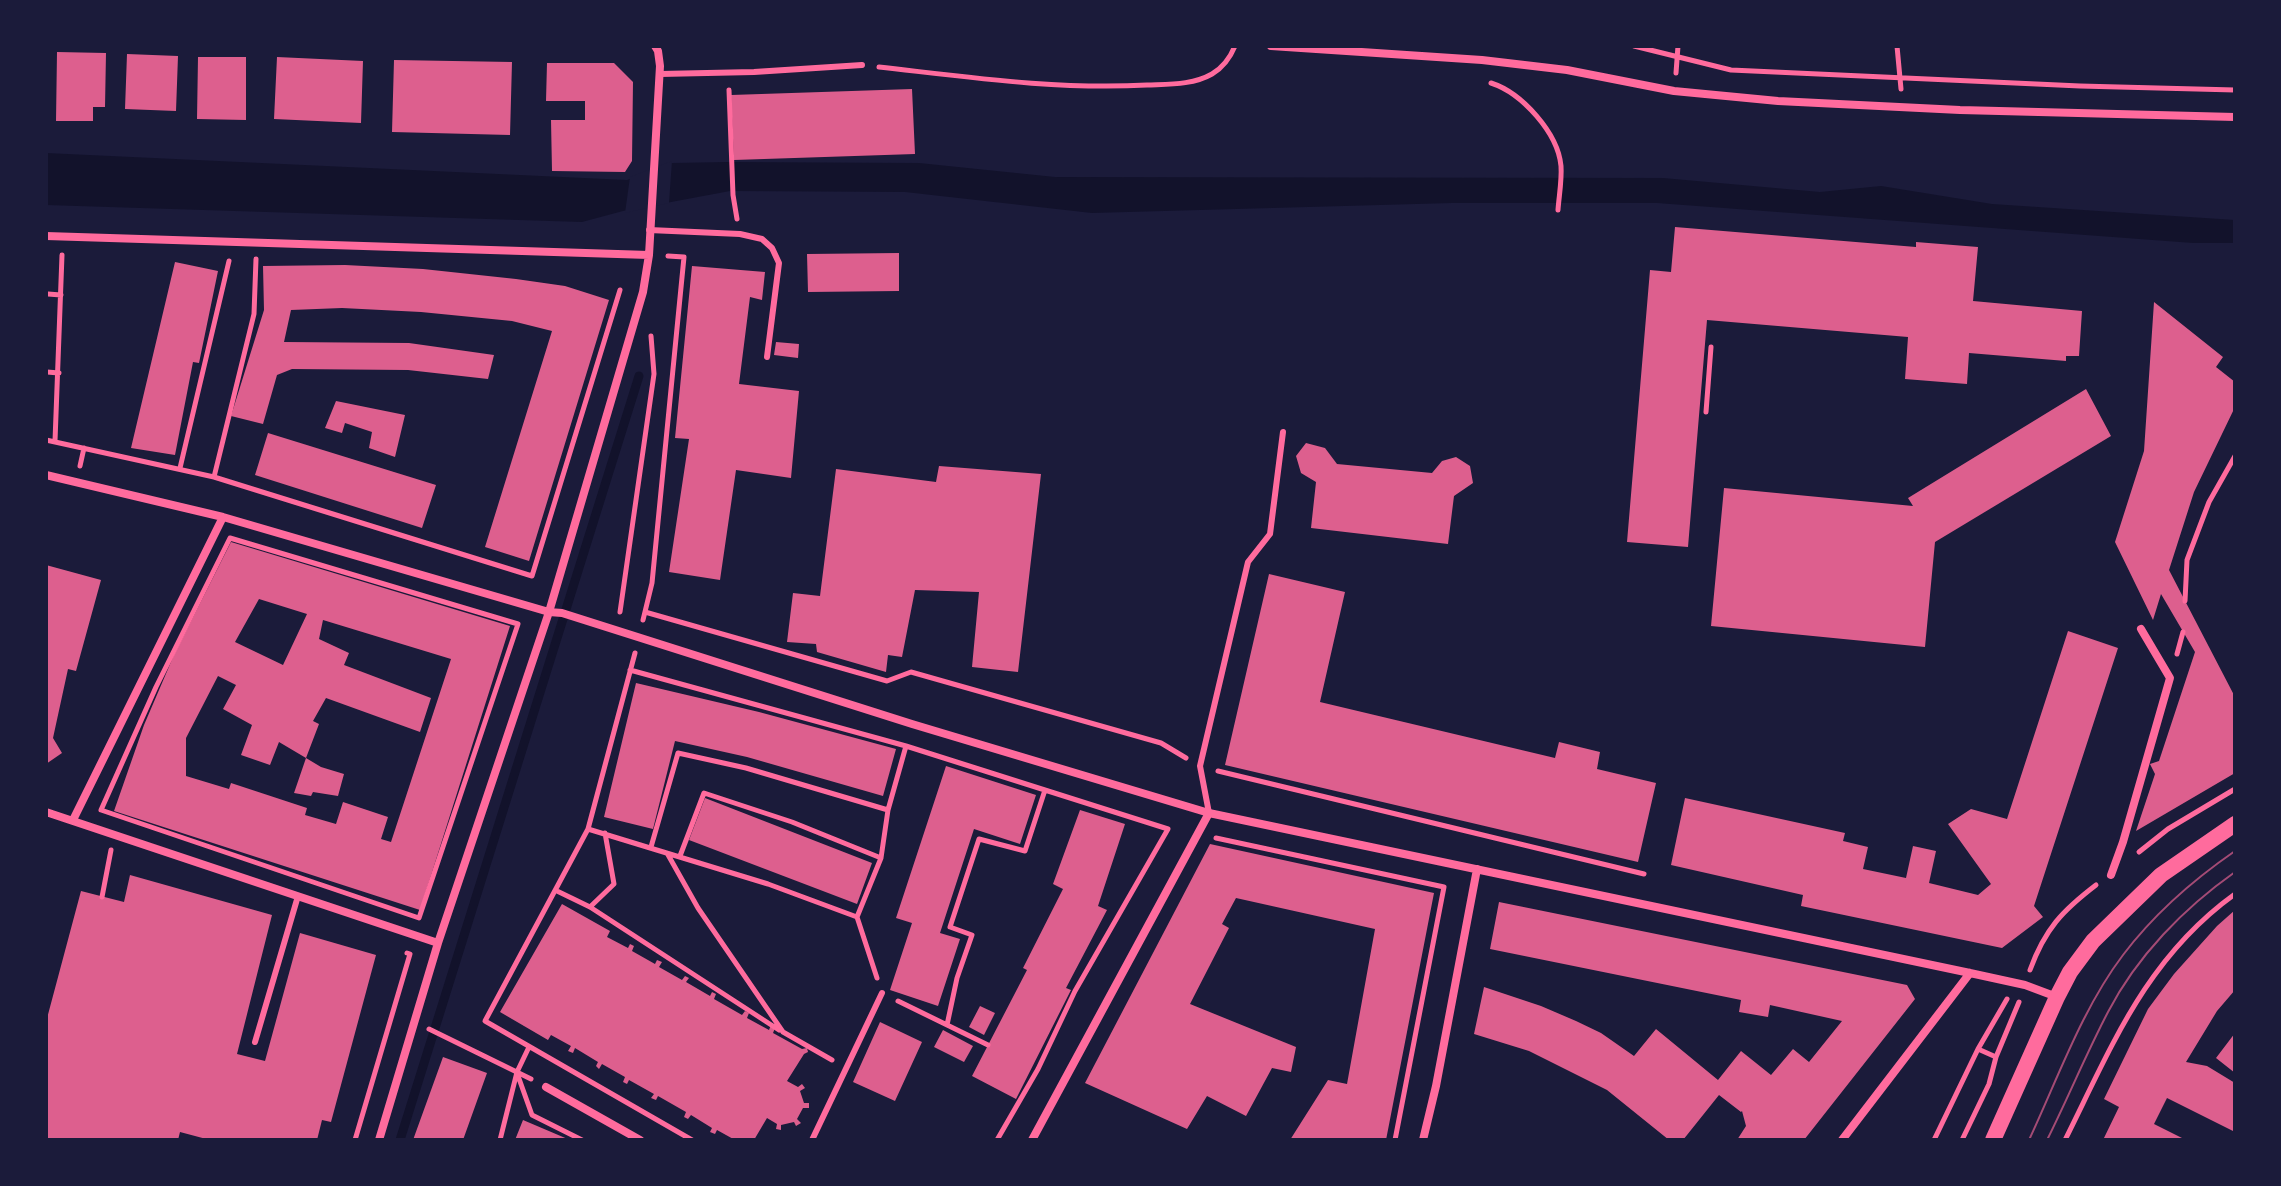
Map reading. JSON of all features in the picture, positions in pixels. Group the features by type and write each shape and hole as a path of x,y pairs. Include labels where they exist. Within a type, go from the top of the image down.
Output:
{"main road":[{"path":"1993,1140 2057,997 2070,972 2093,941 2161,875 2235,824"}],"street":[{"path":"379,1140 438,943 549,612 643,292 649,255 660,74 660,55 655,46"},
{"path":"1271,46 1482,60 1567,70 1674,91 1778,101 2235,117"},
{"path":"46,236 649,255"},
{"path":"46,475 223,517 549,612 565,614 912,724 1209,813 1970,973 2025,985 2057,997"},
{"path":"73,820 223,517"},
{"path":"2111,875 2170,678 2141,629"},
{"path":"46,812 438,943"},
{"path":"1032,1140 1209,813"},
{"path":"1423,1140 1477,869"},
{"path":"1842,1140 1970,973"},
{"path":"546,1087 640,1140"}],"lane":[{"path":"660,74 862,65"},
{"path":"649,230 740,234 762,239 772,248 779,263 767,357"},
{"path":"1209,813 1200,766 1248,562 1270,534 1283,432"},
{"path":"255,1042 298,896"},
{"path":"812,1140 882,993"}],"path":[{"path":"862,65 1034,85 1183,84 1212,74 1228,61 1235,46"},
{"path":"1634,46 1731,70 2235,90"},
{"path":"1674,91 1678,46"},
{"path":"1897,46 1903,106"},
{"path":"728,73 733,194"},
{"path":"1483,80 1497,84 1524,100 1551,138 1561,166 1558,210"},
{"path":"214,477 254,314 257,242"},
{"path":"55,441 62,250"},
{"path":"649,255 684,257 652,583 588,829 485,1021 692,1140"},
{"path":"180,468 211,320 231,256"},
{"path":"46,440 214,477 532,576 620,290"},
{"path":"48,294 61,295"},
{"path":"617,630 654,374 651,334"},
{"path":"1706,412 1711,347"},
{"path":"47,372 59,373"},
{"path":"183,414 192,416"},
{"path":"2185,601 2187,560 2209,502 2235,456"},
{"path":"230,538 518,624 419,918 101,810 156,687 230,538"},
{"path":"645,612 887,681 911,672 1161,743 1200,766 1644,874"},
{"path":"630,670 906,746 1168,829 1075,991 1038,1069 997,1140"},
{"path":"912,724 888,810 881,858 857,917 882,993 988,1045"},
{"path":"651,847 678,753 746,768 888,810"},
{"path":"1962,1140 1989,1084 1996,1057 2044,936 2063,911 2168,829 2235,789"},
{"path":"947,1025 957,978 972,935 950,927 979,839 1025,851 1045,790"},
{"path":"680,856 704,793 792,822 881,858"},
{"path":"588,829 680,856 857,917"},
{"path":"590,907 614,884 605,833"},
{"path":"102,897 116,834"},
{"path":"1208,836 1444,887 1395,1140"},
{"path":"667,852 698,908 783,1032"},
{"path":"557,891 590,907 783,1032 846,1068"},
{"path":"2065,1140 2133,1004 2165,958 2215,909 2235,894"},
{"path":"355,1140 410,954"},
{"path":"1934,1140 1978,1049 2008,998"},
{"path":"437,1031 517,1072 532,1115 582,1140"},
{"path":"500,1140 517,1072 529,1047"},
{"path":"1978,1049 1996,1057"}],"shaded area":[{"path":"46,153 627,180 672,163 728,162 919,163 1055,177 1663,178 1820,192 1881,186 1992,204 2235,220 2235,243 2193,243 1657,203 1452,203 1092,213 905,192 730,191 582,222 46,205"}],"pier":[{"path":"672,161 669,203 625,213 630,177"}],"building":[{"path":"57,52 106,53 105,107 93,107 93,121 56,121"},
{"path":"127,54 178,56 176,111 125,109"},
{"path":"198,57 246,57 246,120 197,119"},
{"path":"277,57 363,61 361,123 274,119"},
{"path":"394,60 512,62 510,135 392,132"},
{"path":"547,63 614,63 633,82 632,161 625,172 552,171 551,120 585,120 585,101 546,101"},
{"path":"912,89 915,154 734,160 731,95"},
{"path":"1675,227 1916,247 1916,242 1978,247 1973,301 2082,311 2079,356 2066,356 2066,361 1969,353 1967,384 1905,379 1908,337 1707,320 1688,547 1627,542 1650,270 1671,272"},
{"path":"899,253 899,291 808,292 807,254"},
{"path":"175,262 218,271 199,363 193,362 175,455 131,448"},
{"path":"345,265 516,279 565,286 609,300 529,561 485,547 552,331 512,321 421,312 342,308 291,310 284,342 409,343 494,355 488,379 408,370 292,369 277,375 263,424 231,416 264,310 263,266"},
{"path":"692,266 765,272 762,300 750,297 739,384 799,391 791,478 736,470 720,580 669,572 689,439 675,438"},
{"path":"2154,302 2223,357 2216,367 2235,382 2235,407 2194,492 2169,570 2235,697 2235,773 2136,831 2155,774 2150,764 2159,761 2195,652 2161,594 2153,620 2115,542 2144,451"},
{"path":"776,342 799,344 798,358 774,355"},
{"path":"2086,389 2111,436 1935,542 1925,647 1711,626 1724,488 1913,506 1908,498"},
{"path":"336,401 405,415 395,457 369,448 372,432 345,423 342,433 325,428"},
{"path":"268,433 436,485 422,528 255,475"},
{"path":"1306,443 1325,448 1337,464 1432,473 1442,461 1456,457 1470,466 1473,483 1454,496 1448,544 1311,528 1316,482 1301,473 1296,456"},
{"path":"939,466 1041,474 1018,672 972,667 979,592 915,590 902,657 888,655 886,672 817,652 816,644 787,642 793,593 820,596 836,469 936,482"},
{"path":"231,542 510,626 420,910 114,811 144,725 174,655","holes":["259,599 307,614 283,665 235,642","323,620 451,659 391,842 381,839 388,817 343,802 336,824 305,815 307,808 231,783 229,789 186,776 186,738 218,676 236,685 223,709 252,725 241,755 270,765 279,742 306,758 319,724 313,721 326,698 420,732 431,698 344,665 349,653 319,639"]},
{"path":"46,565 101,580 76,671 68,669 53,738 62,753 46,764"},
{"path":"1269,574 1345,592 1320,702 1555,758 1559,742 1600,752 1597,769 1656,783 1638,862 1225,765"},
{"path":"2068,631 2118,648 2034,906 2043,917 2002,948 1801,906 1803,895 1671,865 1685,798 1845,833 1843,841 1868,847 1863,869 1906,878 1913,846 1936,851 1929,883 1978,895 1991,884 1948,824 1971,809 2007,819"},
{"path":"636,683 896,749 883,796 747,757 675,741 653,829 604,817"},
{"path":"306,758 321,767 344,774 338,796 294,793"},
{"path":"946,766 1036,795 1020,844 974,829 940,933 960,939 938,1006 890,990 912,923 896,918"},
{"path":"705,798 872,863 857,904 689,840"},
{"path":"1080,810 1125,824 1098,906 1107,910 1066,988 1071,990 1016,1099 972,1076 1027,970 1023,968 1063,889 1053,884"},
{"path":"1210,844 1434,893 1386,1140 1290,1140 1328,1080 1347,1084 1375,929 1236,898 1222,924 1229,928 1190,1004 1296,1047 1291,1072 1272,1068 1246,1116 1207,1096 1187,1129 1085,1083"},
{"path":"130,875 272,915 237,1054 265,1061 300,933 376,955 331,1122 322,1120 317,1140 210,1140 180,1132 178,1140 46,1140 46,1022 81,891 124,902"},
{"path":"1499,902 1907,985 1915,999 1804,1140 1737,1140 1746,1126 1742,1111 1719,1095 1683,1140 1669,1140 1607,1090 1529,1051 1474,1034 1484,987 1576,1021 1601,1033 1634,1056 1656,1029 1718,1080 1741,1051 1771,1075 1793,1049 1809,1062 1842,1021 1770,1005 1768,1017 1739,1012 1741,1000 1490,949"},
{"path":"562,904 610,931 607,937 628,948 630,944 634,946 632,951 655,964 657,960 662,962 659,967 682,980 685,976 689,978 686,982 710,996 712,992 716,994 714,999 742,1015 745,1011 749,1013 747,1018 769,1030 771,1025 775,1028 773,1033 802,1049 807,1048 808,1052 787,1081 798,1087 802,1084 805,1088 800,1091 809,1108 803,1108 797,1119 801,1123 796,1126 794,1122 781,1125 781,1130 776,1129 777,1124 767,1118 754,1140 735,1140 717,1130 715,1134 710,1132 712,1128 691,1115 688,1119 684,1117 686,1112 658,1096 656,1100 651,1098 654,1094 629,1080 627,1084 623,1082 625,1077 602,1064 599,1069 596,1066 598,1062 575,1048 573,1053 568,1051 571,1046 551,1035 548,1040 500,1012"},
{"path":"2235,910 2235,990 2217,1011 2186,1062 2207,1066 2235,1083 2235,1132 2167,1098 2154,1124 2186,1140 2103,1140 2119,1107 2104,1099 2148,1009 2174,974"},
{"path":"980,1006 995,1013 984,1035 969,1027"},
{"path":"880,1022 922,1042 895,1101 853,1082"},
{"path":"943,1030 973,1046 964,1062 934,1047"},
{"path":"2235,1033 2235,1073 2216,1058"},
{"path":"443,1057 487,1073 463,1140 413,1140"},
{"path":"523,1120 570,1140 515,1140"}],"waterway":[{"path":"400,1140 639,376"}],"tram line":[{"path":"2029,1140 2083,1021 2108,976 2175,898 2235,851"},
{"path":"2047,1140 2108,1012 2133,972 2180,917 2235,872"}]}
